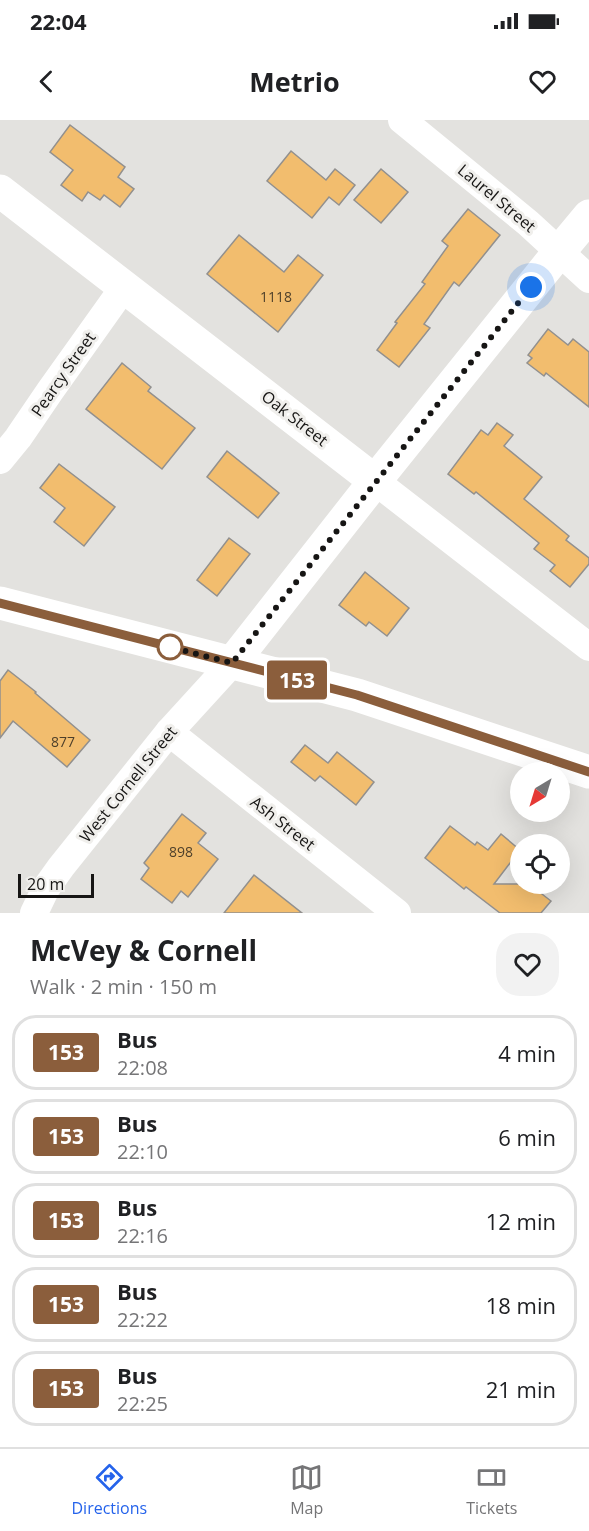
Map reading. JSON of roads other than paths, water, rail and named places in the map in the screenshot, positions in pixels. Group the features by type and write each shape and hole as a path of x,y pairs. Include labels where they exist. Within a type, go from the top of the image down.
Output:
{"street":[{"name":"Laurel Street","path":"402,120 528,223 589,279"},
{"name":"Oak Street","path":"0,191 589,646"},
{"path":"232,663 375,481 589,216"},
{"name":"Pearcy Street","path":"0,460 18,438 124,287"},
{"path":"0,603 357,695 589,772"},
{"name":"West Cornell Street","path":"34,913 46,888 61,867 169,732 232,663"},
{"name":"Ash Street","path":"169,732 397,913"}]}
